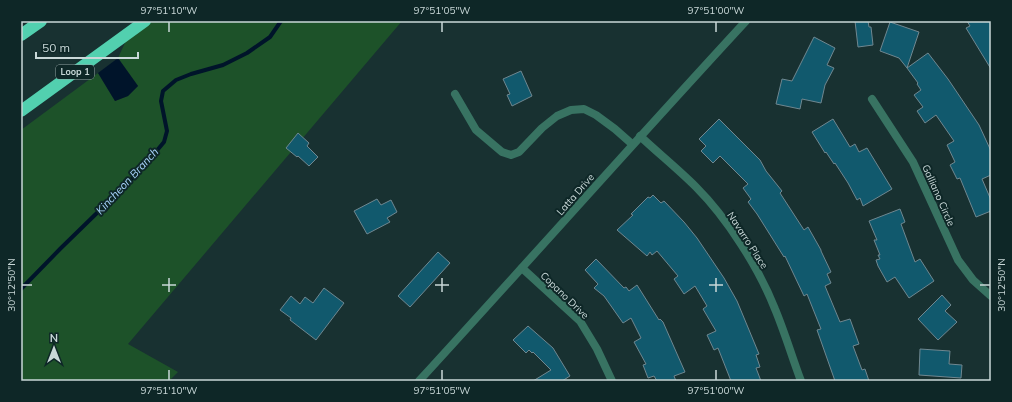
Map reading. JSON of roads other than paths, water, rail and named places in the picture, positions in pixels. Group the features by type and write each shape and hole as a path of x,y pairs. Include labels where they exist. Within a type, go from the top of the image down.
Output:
{"highway":[{"path":"21,35 41,21"},
{"name":"Loop 1","path":"21,111 145,21"}],"street":[{"name":"Latta Drive","path":"419,381 632,144 746,21"},
{"path":"455,94 476,130 502,152 510,154 519,152 542,128 557,116 571,110 584,108 615,129 632,144"},
{"name":"Galliano Circle","path":"872,99 913,162 958,260 973,280 991,296"},
{"name":"Navarro Place","path":"640,136 696,187 718,212 738,240 754,266 775,308 800,381"},
{"name":"Copano Drive","path":"522,268 580,321 597,349 612,381"}],"water":[{"path":"118,58 138,86 128,96 115,101 98,73"}],"waterway":[{"name":"Kincheon Branch","path":"21,289 139,172 164,142 167,131 161,101 163,91 176,80 223,65 247,53 270,37 281,21"}]}
